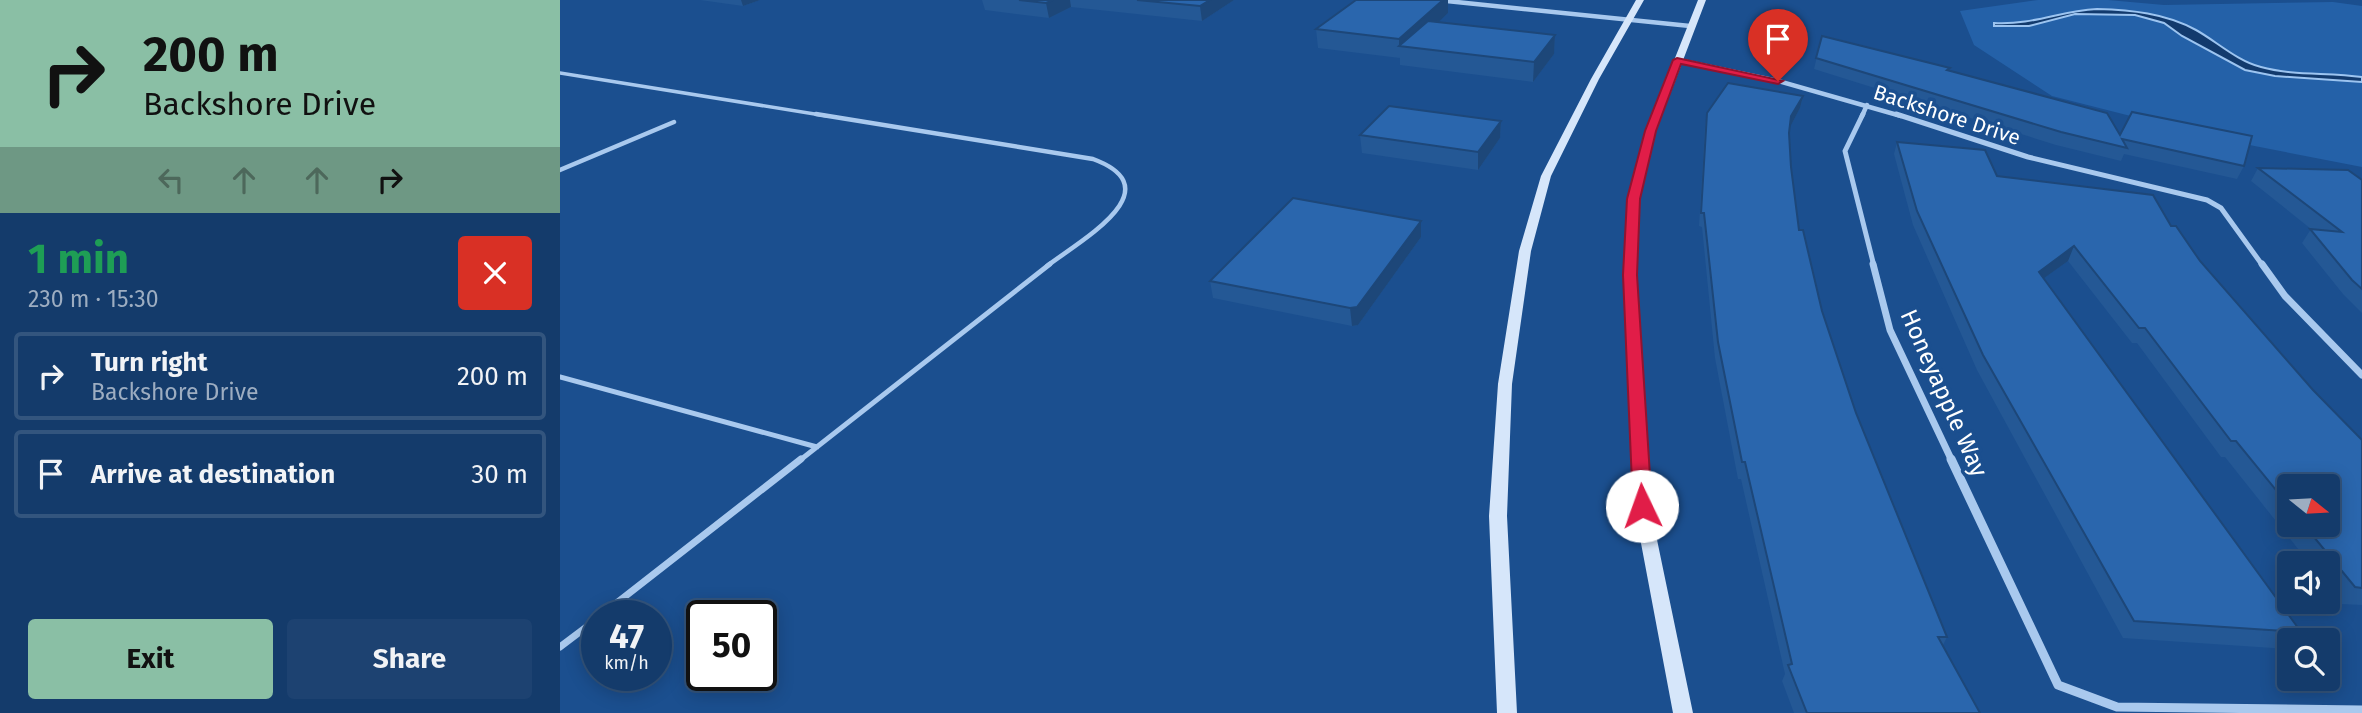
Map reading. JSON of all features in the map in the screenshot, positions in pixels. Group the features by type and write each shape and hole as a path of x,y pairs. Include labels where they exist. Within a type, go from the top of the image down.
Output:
{"main road":[{"path":"1507,713 1498,516 1506,384 1525,251 1546,176 1594,79 1640,0"},
{"path":"1683,713 1642,506 1630,275 1633,199 1651,131 1702,0"}],"street":[{"path":"1437,0 1690,26"},
{"name":"Backshore Drive","path":"1677,60 1778,81 1867,105 2028,157 2207,200 2221,208 2285,296 2362,375"},
{"name":"Honeyapple Way","path":"1867,105 1845,151 1890,330 2058,685 2117,707 2362,710"}],"lane":[{"path":"560,73 1079,156 1105,163 1123,175 1128,190 1126,199 1111,216 620,600"},
{"path":"560,170 674,122"},
{"path":"560,377 817,447"},
{"path":"560,647 581,630"}],"shaded area":[{"path":"2038,0 2108,0 2164,5 2333,2 2362,6 2362,167 2229,141 2052,96 1974,45 1960,11"},
{"path":"2097,9 2160,16 2184,24 2244,60 2261,67 2286,72 2362,77 2362,82 2275,76 2245,70 2182,36 2164,23 2135,15 2075,14 2029,26 1994,26 1994,23 2022,22"}],"building":[{"path":"1019,0 1053,0 1046,3"},
{"path":"1137,0 1210,0 1200,6"},
{"path":"1356,0 1443,0 1399,39 1316,29"},
{"path":"1428,21 1555,35 1534,62 1399,46"},
{"path":"1822,36 1950,68 1947,70 2107,113 2120,135 2132,112 2252,136 2244,166 2122,139 2127,148 2061,132 1816,58"},
{"path":"1728,83 1803,96 1791,116 1791,167 1799,230 1803,230 1822,311 1856,413 1947,637 1938,637 1980,713 1807,713 1788,665 1792,664 1745,462 1742,462 1718,342 1704,213 1701,213 1707,113"},
{"path":"1389,106 1501,121 1478,152 1360,135"},
{"path":"1897,142 1985,150 1997,176 2153,195 2171,226 2176,226 2200,261 2313,390 2362,440 2362,588 2355,587 2340,569 2340,551 2325,551 2314,537 2340,537 2340,474 2277,474 2277,491 2236,441 2231,441 2145,328 2139,328 2074,246 2039,272 2277,599 2277,614 2288,614 2298,628 2277,628 2277,630 2134,621 1983,355 1917,211"},
{"path":"2258,168 2348,170 2362,180 2362,289 2310,229 2342,232"},
{"path":"1293,198 1421,221 1357,307 1350,308 1210,281"}],"route":[{"path":"1642,506 1630,275 1633,199 1651,131 1677,60 1778,81"}]}
